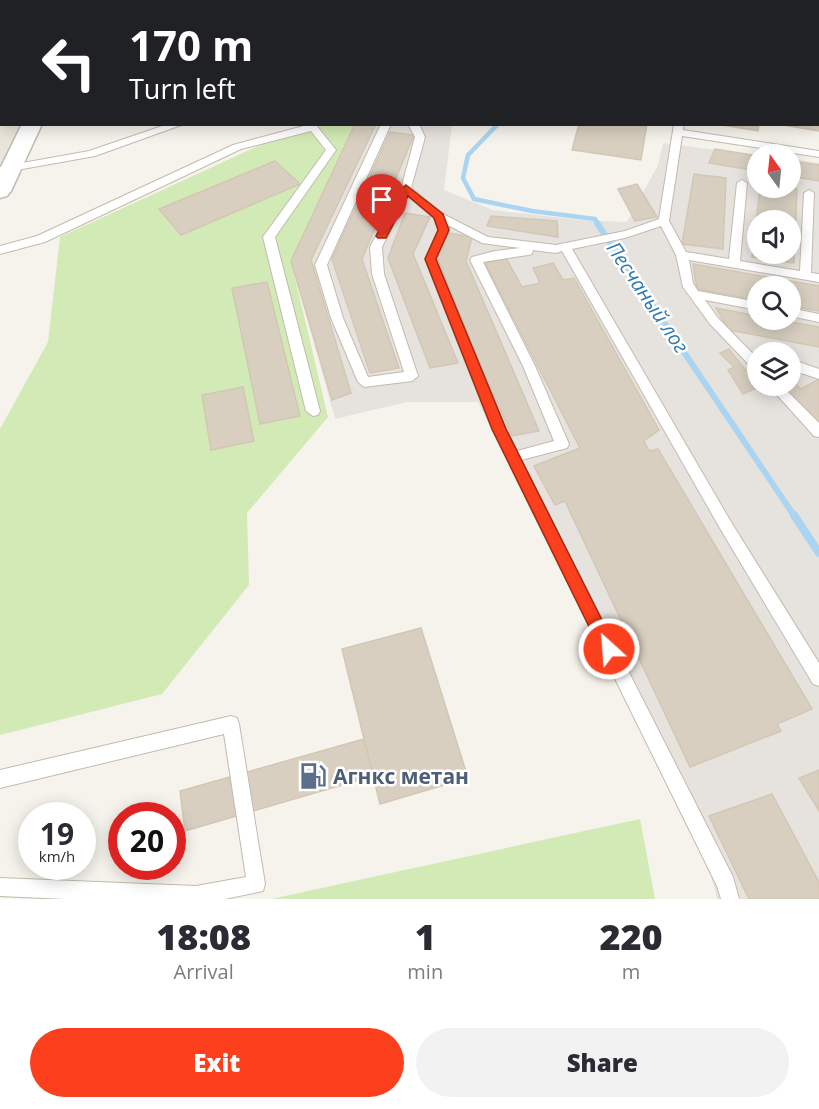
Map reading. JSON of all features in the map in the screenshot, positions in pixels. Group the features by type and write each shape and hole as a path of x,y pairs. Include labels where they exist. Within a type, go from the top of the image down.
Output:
{"street":[{"path":"0,191 5,169 31,126"}],"lane":[{"path":"5,169 91,154 173,126"},
{"path":"0,250 41,239 237,147 314,126 331,150 269,237 313,411"},
{"path":"385,126 321,265 337,318 364,382 412,376 378,274 376,247 406,189 420,137 415,126"},
{"path":"747,356 714,321 687,284 682,255 664,221 678,128 819,154"},
{"path":"734,264 742,183"},
{"path":"406,189 439,216 486,240 560,248"},
{"path":"805,276 809,193"},
{"path":"439,216 444,230 430,259 499,429 726,884 730,899"},
{"path":"513,457 562,444 529,366 476,260 495,255 560,248 600,238 644,231 664,221"},
{"path":"560,248 819,678"},
{"path":"682,255 819,278"},
{"path":"694,294 747,304"},
{"path":"801,314 819,318"},
{"path":"801,368 819,369"},
{"path":"801,369 819,374"},
{"path":"785,396 819,432"},
{"path":"0,779 231,724 256,884 196,895 0,886"}],"shaded area":[{"path":"0,126 21,126 0,167"},
{"path":"354,126 452,126 444,190 493,210 580,220 627,222 658,165 663,143 747,154 747,198 801,198 801,160 819,163 819,899 717,899 707,859 478,402 407,402 335,419 291,261"}],"green space":[{"path":"302,126 354,126 291,261 328,417 247,513 249,585 162,694 0,735 0,429 48,342 60,237"},
{"path":"640,819 655,899 271,899"}],"building":[{"path":"354,126 375,126 311,260 351,393 332,400 291,261"},
{"path":"578,126 647,126 641,160 572,150"},
{"path":"728,126 759,126 758,131"},
{"path":"789,126 819,126 819,131"},
{"path":"390,132 414,135 362,259 399,368 370,373 332,259"},
{"path":"715,149 747,154 747,169 709,163"},
{"path":"275,161 300,184 181,235 159,209"},
{"path":"801,163 819,165 819,181 801,178"},
{"path":"694,174 726,178 723,249 682,244"},
{"path":"637,184 657,217 635,221 618,189"},
{"path":"759,198 797,198 796,210 757,210"},
{"path":"405,213 430,217 413,254 458,363 430,368 388,258"},
{"path":"491,216 557,221 558,237 487,226"},
{"path":"449,233 472,237 466,261 539,431 512,436 437,266"},
{"path":"506,258 522,287 540,283 533,268 553,263 563,280 574,278 659,430 644,441 649,451 658,449 812,709 777,724 781,731 690,767 565,501 555,505 534,466 580,448 485,263"},
{"path":"693,264 762,276 747,276 747,298 697,289"},
{"path":"267,282 300,416 260,424 232,288"},
{"path":"801,283 819,286 819,311 801,308"},
{"path":"716,308 747,314 747,330 801,330 801,324 819,327 819,347 801,342 729,330"},
{"path":"729,349 747,372 747,392 743,394 728,370 734,367 720,353"},
{"path":"819,379 819,426 786,396 801,396 801,389"},
{"path":"243,387 254,441 211,450 202,395"},
{"path":"421,628 468,778 380,804 342,649"},
{"path":"364,739 373,776 186,831 186,802 181,802 180,791"},
{"path":"819,770 819,811 799,778"},
{"path":"772,794 819,882 819,899 749,899 709,816"}],"waterway":[{"name":"Песчаный лог","path":"496,126 468,155 463,178 474,199 532,211 595,219 598,224"},
{"name":"Песчаный лог","path":"597,223 795,517"},
{"name":"Песчаный лог","path":"794,515 819,553"}],"place":[{"name":"Агнкс метан","path":"313,776"}],"route":[{"path":"382,236 406,189 439,216 444,230 430,259 499,429 609,649"}]}
